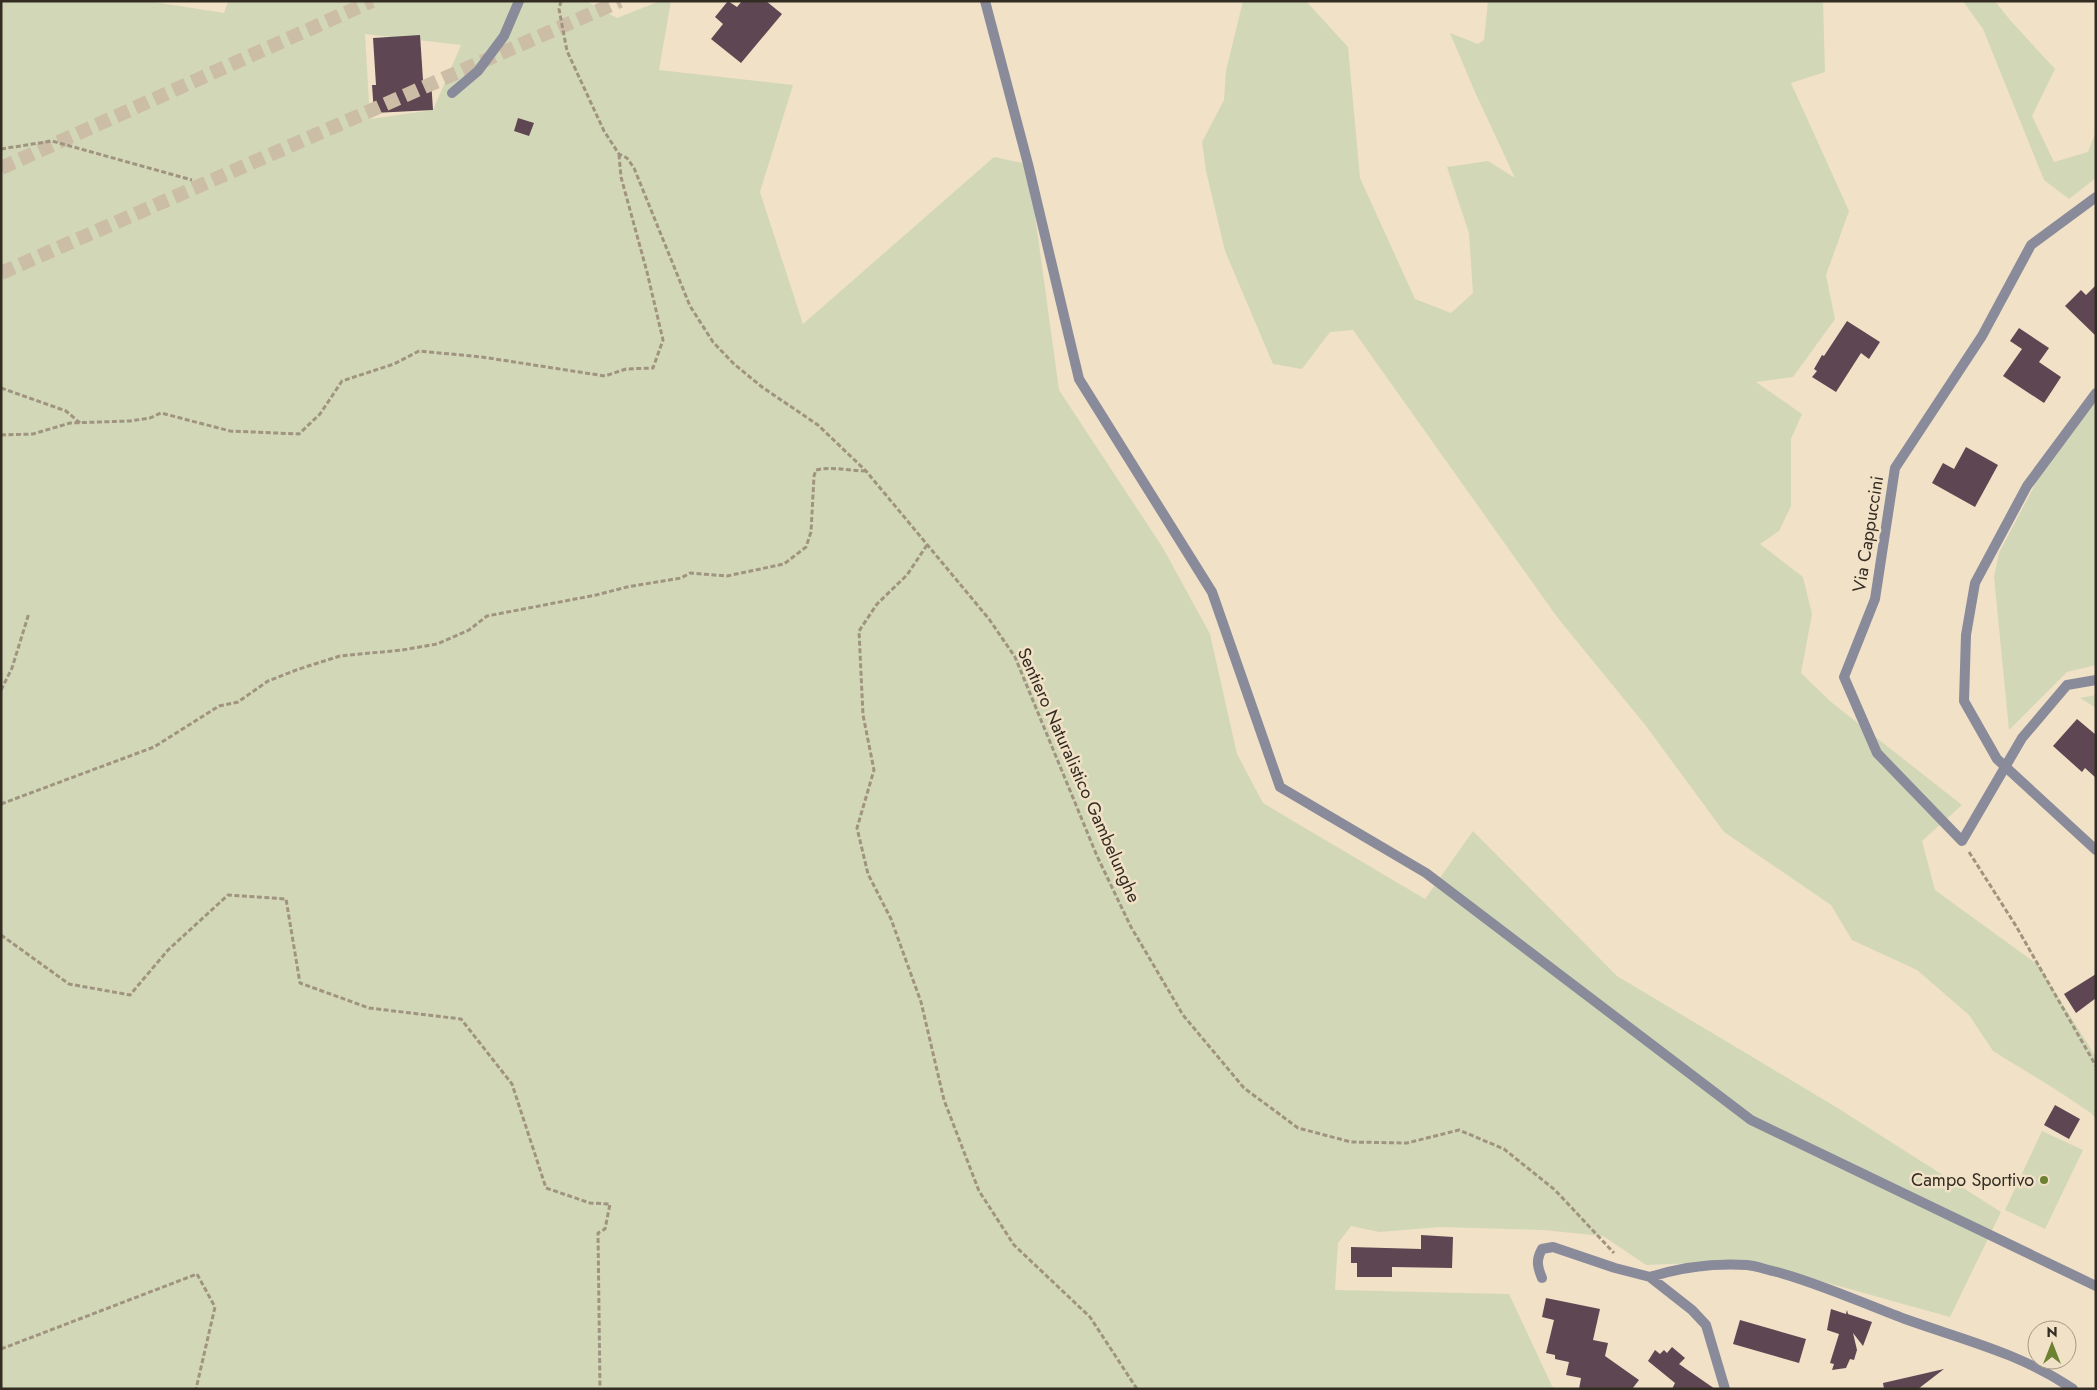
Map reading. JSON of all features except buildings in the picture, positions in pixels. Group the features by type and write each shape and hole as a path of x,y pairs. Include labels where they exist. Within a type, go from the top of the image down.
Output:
{"street":[{"path":"452,93 478,71 504,36 519,1"},
{"path":"985,1 1028,164 1079,379 1212,592 1280,787 1426,873 1751,1120 2096,1286"},
{"name":"Via Cappuccini","path":"1962,841 1877,753 1844,677 1875,599 1895,468 1982,336 2031,245 2096,197"},
{"path":"2096,393 2027,486 1975,583 1966,635 1964,700 1996,759 2096,850"},
{"path":"1962,841 2022,738 2067,685 2096,680"},
{"path":"1542,1278 1537,1267 1537,1257 1542,1249 1552,1247 1615,1268 1650,1277 1692,1310 1706,1325 1725,1389"},
{"path":"1650,1277 1676,1269 1711,1265 1749,1266 1811,1281 1904,1318 2009,1354 2053,1376 2073,1389"}],"path":[{"name":"Sentiero Naturalistico Gambelunghe","path":"561,1 559,9 566,51 604,131 619,154 627,158 634,168 690,306 713,342 734,364 762,387 818,425 866,471 989,619 1015,657 1097,856 1131,927 1183,1015 1244,1088 1298,1128 1351,1142 1407,1143 1459,1130 1504,1149 1555,1190 1617,1256"},
{"path":"1,150 52,141 192,180"},
{"path":"1,435 33,434 70,423 130,421 150,418 161,413 230,431 299,434 320,414 342,380 394,364 419,351 482,357 605,376 626,369 652,368 663,340 621,177 619,154"},
{"path":"1,388 66,411 81,423"},
{"path":"1,804 90,769 154,747 219,706 238,702 268,681 340,656 437,644 470,630 487,616 596,595 627,587 681,578 690,573 727,576 784,564 806,546 811,532 814,476 816,470 827,467 848,471 866,471"},
{"path":"927,545 907,575 877,604 859,631 863,714 874,770 857,828 868,874 891,919 920,1002 944,1100 979,1191 1014,1245 1090,1317 1137,1389"},
{"path":"1,690 12,668 29,613"},
{"path":"1962,841 2016,926 2096,1066"},
{"path":"1,935 70,984 130,996 168,950 228,895 286,899 300,984 369,1008 460,1019 512,1084 546,1188 590,1202 610,1204 605,1229 598,1233 600,1389"},
{"path":"1,1349 197,1274 215,1307 196,1389"}],"green space":[{"path":"1,1 148,1 224,13 228,1 586,1 617,18 660,1 671,1 659,70 793,85 760,192 803,324 994,157 1028,164 1059,390 1163,548 1210,634 1237,754 1263,803 1425,899 1473,831 1617,976 1836,1107 2001,1212 1950,1317 1749,1261 1646,1265 1603,1236 1543,1230 1440,1227 1379,1232 1351,1226 1338,1243 1335,1290 1509,1294 1552,1386 1556,1389 1,1389","holes":["365,34 461,45 433,110 370,119"]},
{"path":"1243,1 1306,1 1348,47 1360,178 1415,299 1451,313 1473,293 1469,233 1447,167 1488,161 1515,178 1450,33 1478,44 1484,40 1488,1 1823,1 1825,72 1791,83 1849,211 1826,275 1835,319 1793,377 1756,382 1802,414 1791,439 1791,506 1779,531 1760,544 1803,577 1812,614 1801,673 1831,702 1962,805 1922,841 1935,890 2038,965 2096,1057 2096,1119 2091,1113 2055,1089 1993,1051 1969,1015 1917,970 1852,940 1831,905 1724,832 1646,726 1557,617 1353,330 1330,332 1302,369 1273,364 1225,251 1206,171 1202,142 1224,100 1226,71"},
{"path":"1963,1 1995,1 2055,69 2032,116 2054,162 2088,152 2096,131 2096,178 2069,199 2044,180 1983,29"},
{"path":"2096,402 2096,665 2067,672 2009,730 1994,577 1999,553 2061,435"},
{"path":"2096,695 2096,708 2080,698"},
{"name":"Campo Sportivo","path":"2042,1131 2083,1150 2045,1229 2005,1210"}],"tunnel":[{"path":"1,168 372,1"},
{"path":"1,273 620,1"}],"place":[{"name":"Campo Sportivo","path":"2044,1180"}]}
